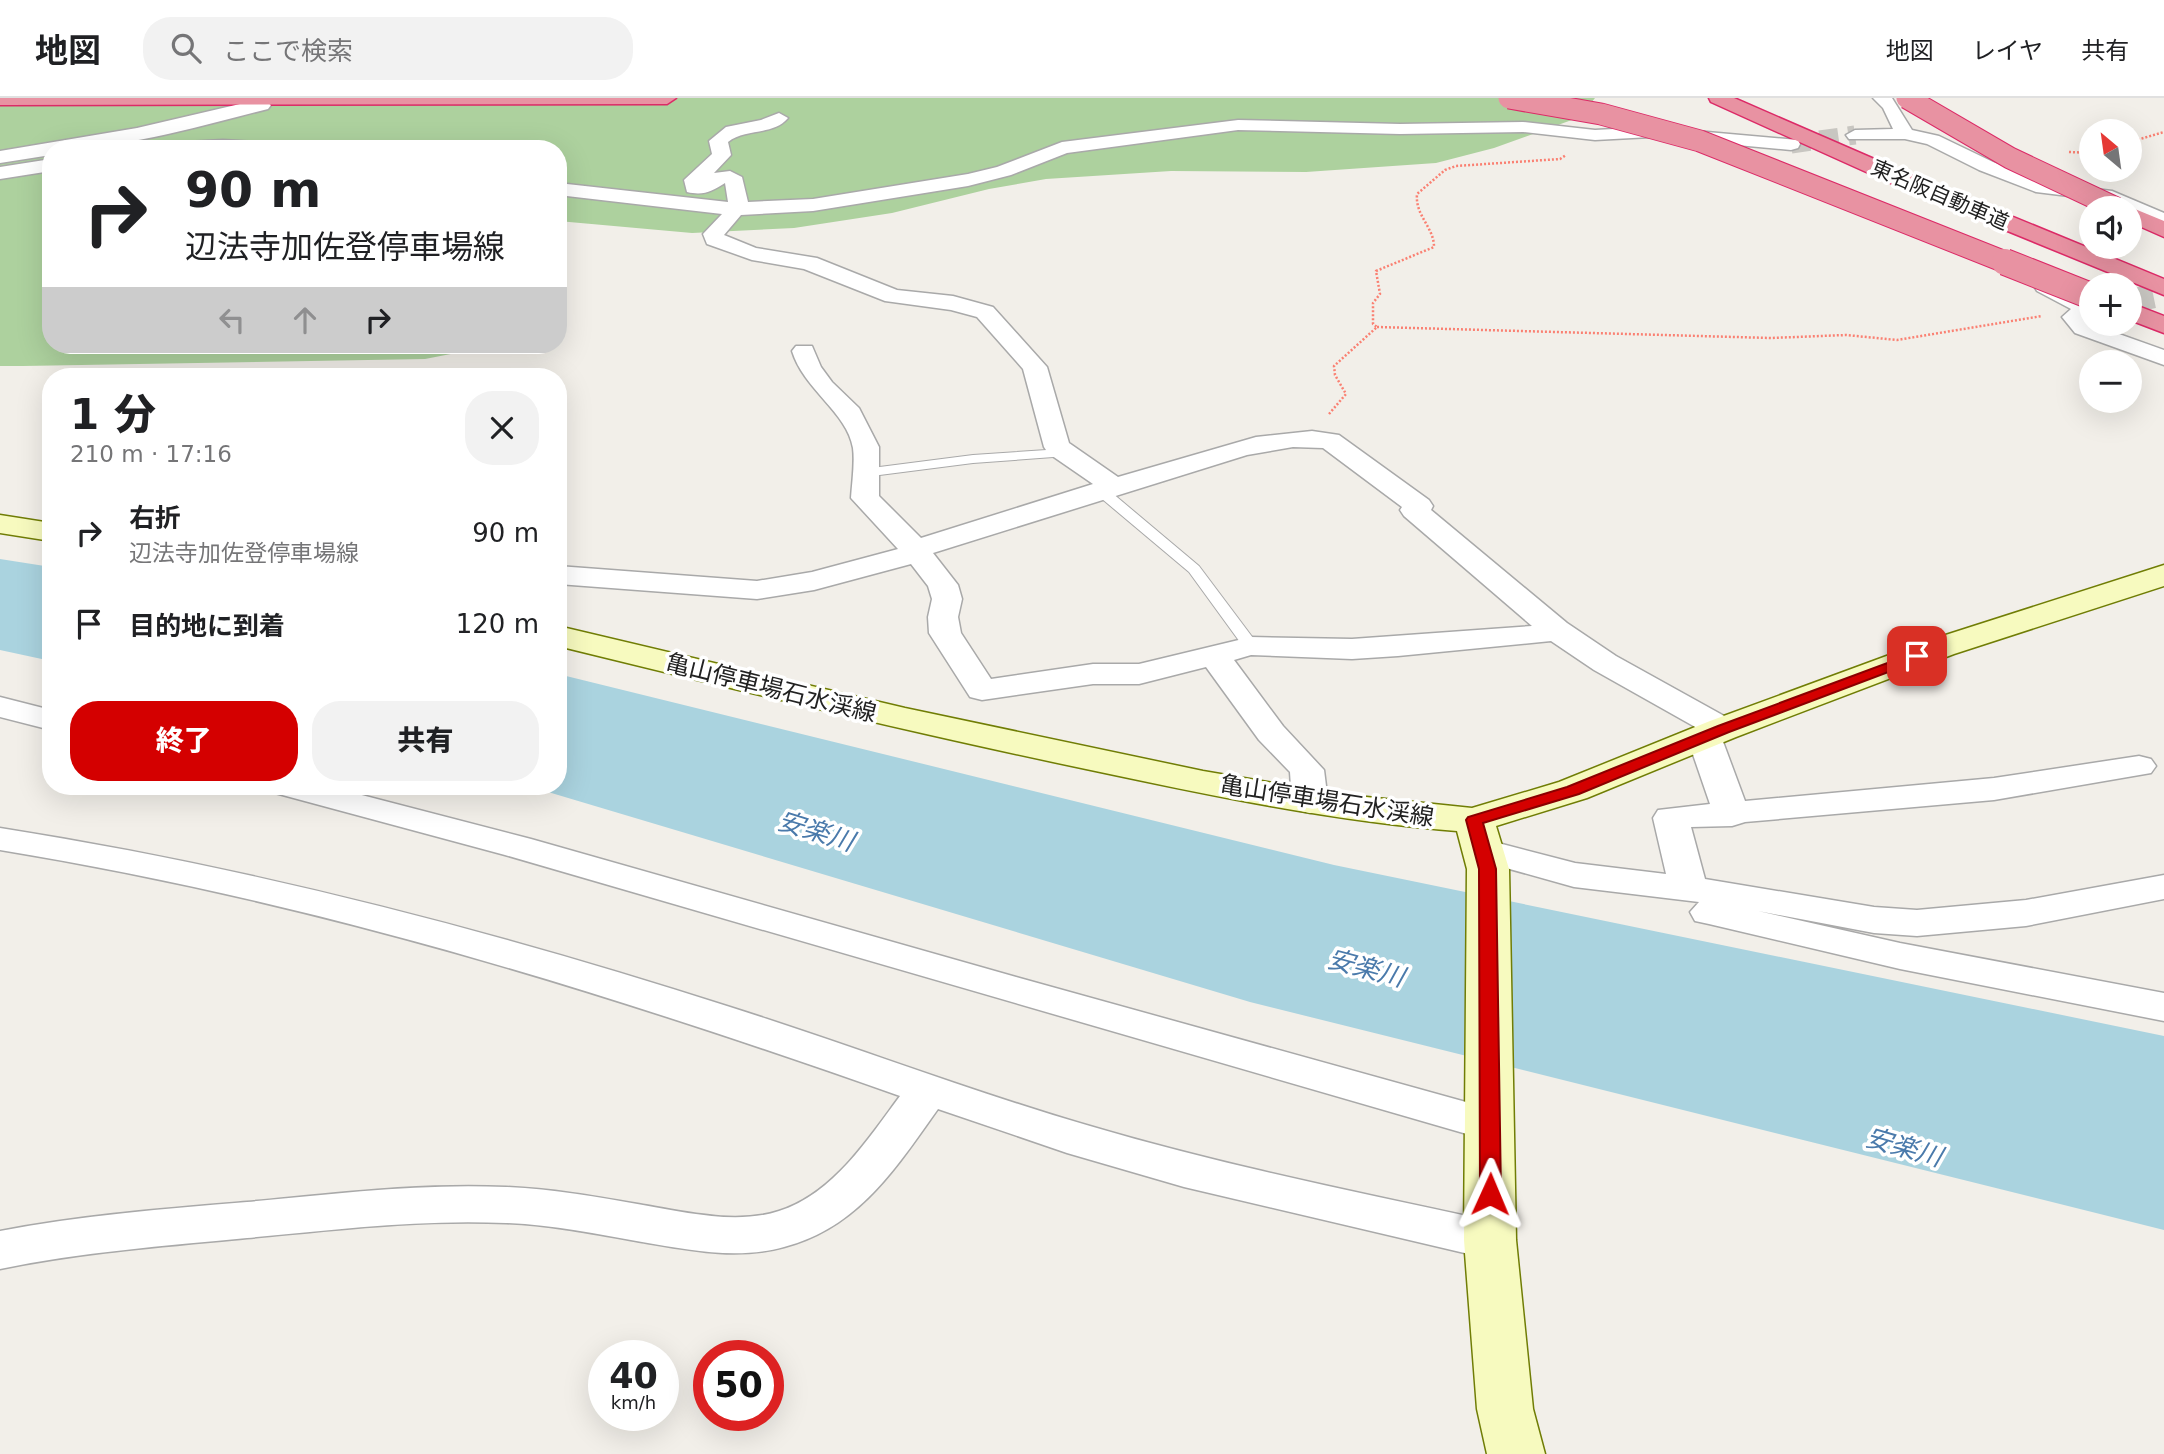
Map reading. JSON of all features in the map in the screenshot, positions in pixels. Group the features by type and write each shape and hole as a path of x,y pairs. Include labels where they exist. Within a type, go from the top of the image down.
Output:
{"highway":[{"path":"0,99 667,98"},
{"path":"1509,98 1601,114 1700,141 2079,304"},
{"name":"東名阪自動車道","path":"1718,98 1890,174 2164,288"},
{"name":"東名阪自動車道","path":"1746,98 1901,166 2079,239"},
{"path":"1907,98 2010,158 2091,196"},
{"path":"2142,220 2164,230"},
{"path":"2129,259 2164,273"},
{"path":"2142,316 2164,325"}],"main road":[{"path":"0,524 42,531"},
{"name":"亀山停車場石水渓線","path":"567,638 956,732 1310,802 1401,816 1481,846 1573,790 1714,733 1942,647 2164,575"},
{"path":"1481,846 1490,1115 1490,1240 1504,1409 1516,1454"}],"street":[{"path":"1882,98 1890,105 1905,134"},
{"path":"102,140 261,105"},
{"path":"779,118 771,123 725,134 718,141 722,155 694,180 694,188 702,189 710,188 719,177 730,177 737,188 739,200 735,209 712,237 723,246 752,254 809,263 892,296 953,303 985,312 1035,367 1057,447 1107,488"},
{"path":"567,190 735,209 813,205 968,180 1004,171 1062,148 1211,128 1264,125 1401,129 1523,127 1595,135 1651,132 1791,144"},
{"path":"1651,132 1735,161 2043,285 2079,303"},
{"path":"1855,135 1905,134 1933,140 1986,166 2043,188 2105,195 2164,220"},
{"path":"0,157 42,151"},
{"path":"0,173 42,166"},
{"path":"2105,336 2164,358"},
{"path":"804,351 810,367 823,387 846,408 866,447 865,498 943,586 947,599 943,617 945,633 982,690 1093,674 1139,674 1251,646 1352,649 1398,647 1532,635 1556,630"},
{"path":"567,576 757,590 814,581 915,552 1107,488 1258,445 1312,438 1330,441 1419,506 1414,510 1556,630 1714,733 1732,814"},
{"path":"1214,655 1271,733 1307,770 1310,802"},
{"path":"0,707 42,718"},
{"path":"1689,889 1671,818 1994,789 2138,766"},
{"path":"321,795 518,847 998,986 1490,1115"},
{"path":"0,839 103,854 292,894 592,978 1083,1141 1224,1179 1490,1240"},
{"path":"1481,846 1677,905 1900,956 2164,1007"},
{"path":"1574,875 1740,895 1874,920 1917,923 2026,913 2164,887"},
{"path":"0,1250 53,1239 112,1232 417,1206 505,1205 560,1209 724,1235 783,1229 826,1210 848,1193 929,1088"}],"lane":[{"path":"864,473 973,459 1062,453"},
{"path":"1107,488 1194,569 1251,646"}],"path":[{"path":"2142,138 2164,132"},
{"path":"1595,135 1571,144 1565,157 1560,159 1456,166 1445,170 1417,194 1418,209 1436,243 1429,251 1378,268 1376,271 1380,294 1373,303 1373,324 1377,327 1594,335 1771,338 1846,335 1897,340 2079,309"},
{"path":"1312,438 1346,394 1335,375 1334,366 1377,327"}],"green space":[{"path":"0,98 1595,98 1580,117 1494,148 1436,163 1306,172 1171,171 1046,179 989,189 892,213 794,228 692,233 567,222 567,140 42,140 42,354 451,354 425,359 0,366"}],"water":[{"path":"0,559 42,566 42,659 0,650"},
{"name":"安楽川","path":"567,676 1334,865 2164,1036 2164,1230 1250,1002 558,795 567,795"}],"tunnel":[{"path":"1791,144 1855,135"},
{"path":"2142,299 2164,294"}],"route":[{"path":"1490,1194 1488,869 1474,820 1573,790 1723,729 1917,656"}]}
